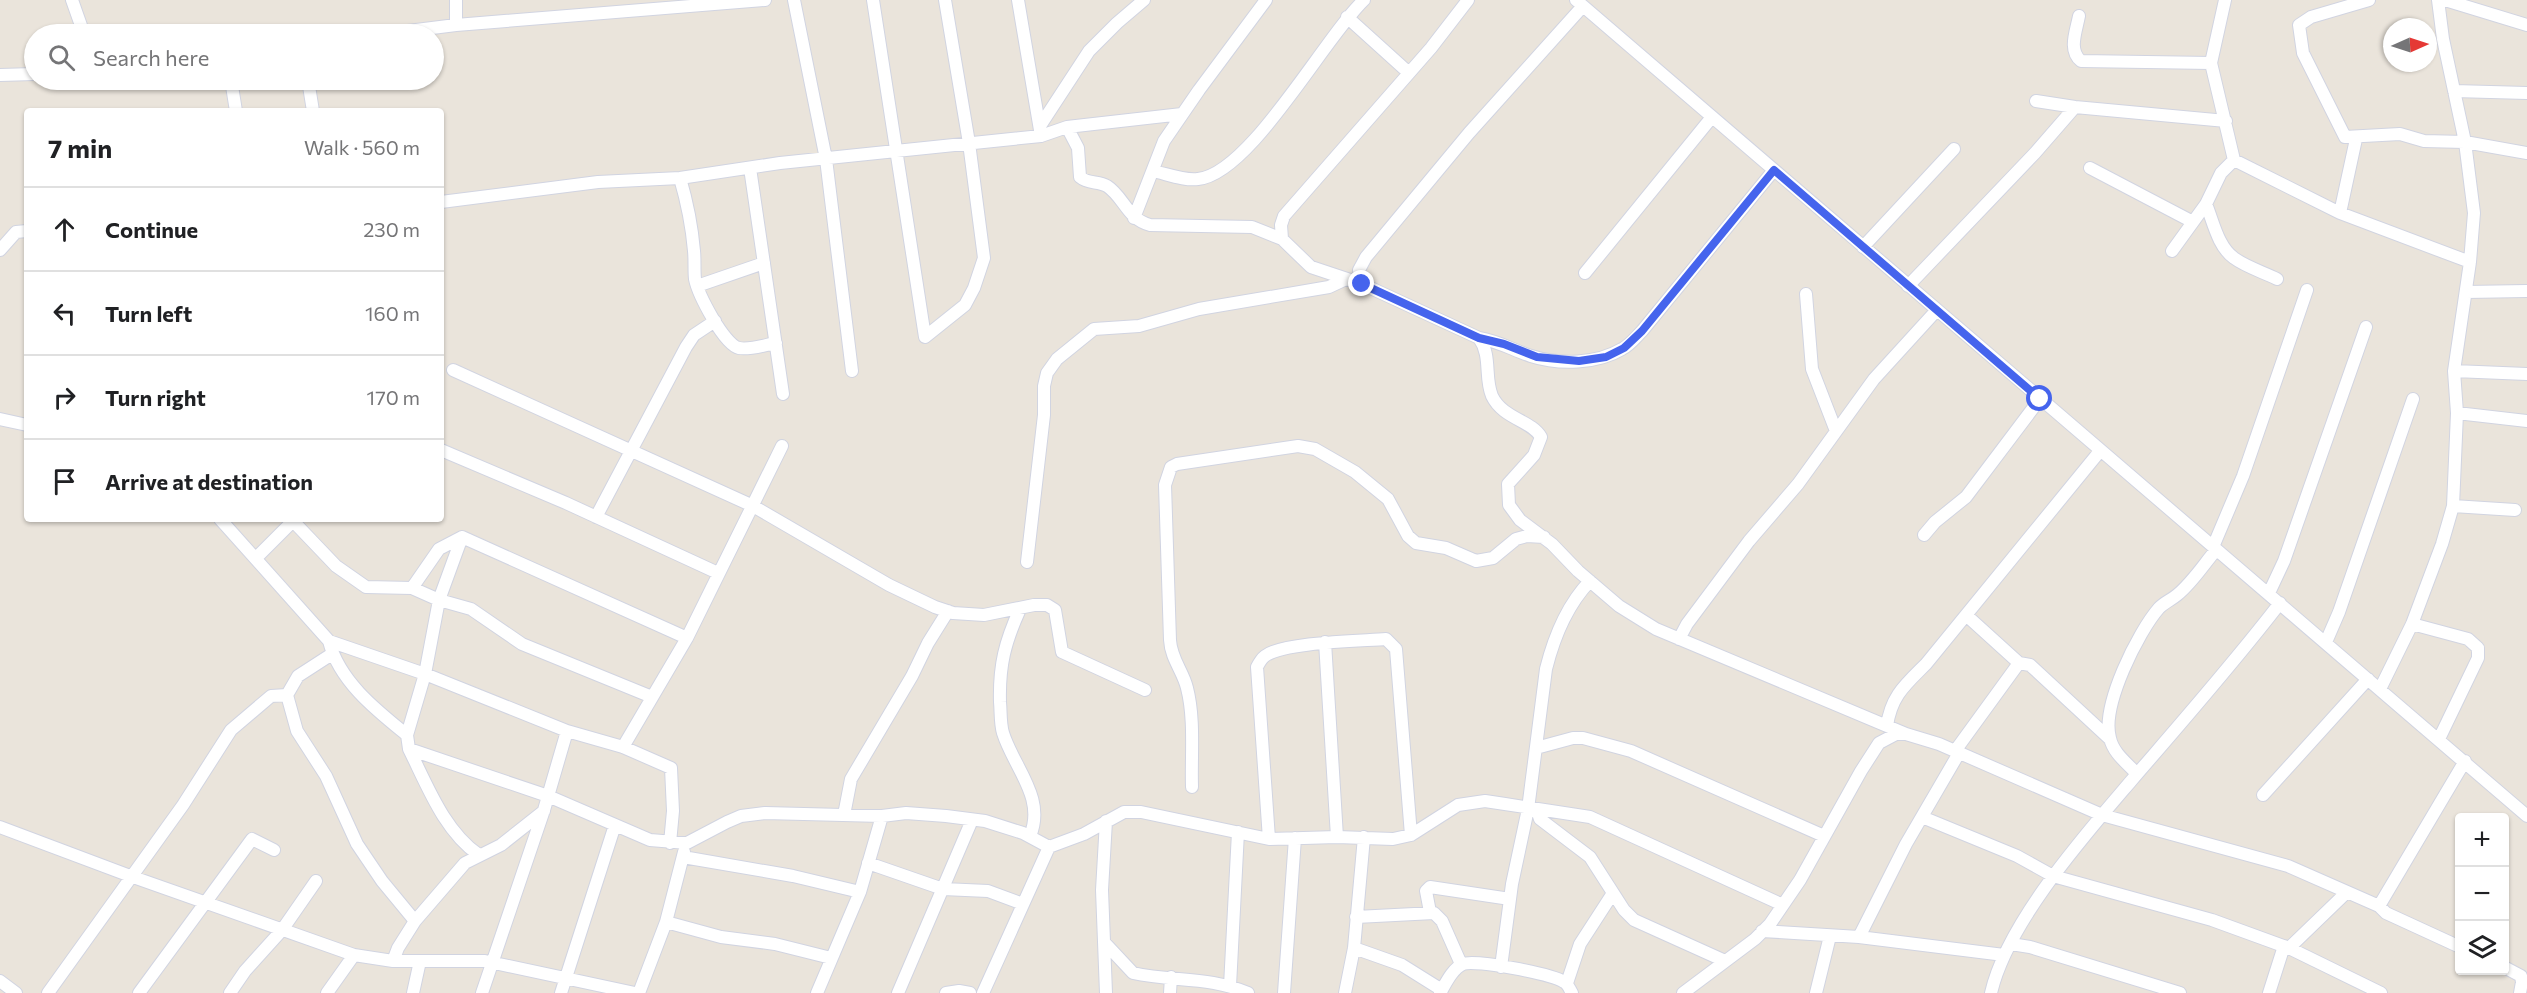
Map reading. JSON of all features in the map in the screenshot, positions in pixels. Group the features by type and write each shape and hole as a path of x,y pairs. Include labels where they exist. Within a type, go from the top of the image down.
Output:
{"street":[{"path":"72,0 80,24"},
{"path":"456,0 456,25"},
{"path":"444,26 765,0"},
{"path":"794,0 826,159 852,371"},
{"path":"873,0 925,337 964,305 974,288 984,258 969,143 945,0"},
{"path":"1018,0 1040,131"},
{"path":"1040,131 1089,51 1144,0"},
{"path":"1134,218 1164,141 1266,0"},
{"path":"1153,171 1197,180 1213,176 1232,163 1274,115 1347,17 1364,0"},
{"path":"1282,239 1281,225 1284,216 1409,73 1468,0"},
{"path":"2225,0 2211,63 2234,160 2251,171 2292,188 2340,213 2470,262"},
{"path":"2370,0 2311,17 2299,25 2303,53 2345,137 2400,135 2424,141 2465,142 2527,153"},
{"path":"2380,689 2412,624 2442,544 2452,506 2457,413 2454,371 2470,262 2474,213 2465,142 2438,0"},
{"path":"2445,0 2527,25"},
{"path":"1362,284 1359,270 1366,257 1580,3 1936,311 2269,593 2527,816"},
{"path":"2079,16 2073,48 2075,57 2081,61 2211,63"},
{"path":"1347,17 1409,73"},
{"path":"0,75 24,74"},
{"path":"233,90 236,108"},
{"path":"310,90 313,108"},
{"path":"2454,91 2527,93"},
{"path":"2036,101 2075,107 2226,121"},
{"path":"1908,286 2036,153 2075,107"},
{"path":"444,202 598,182 680,178 826,159 897,153 1068,127 1182,114"},
{"path":"1585,273 1712,117"},
{"path":"1068,127 1078,148 1080,177 1088,182 1108,187 1134,218 1150,225 1252,227 1282,239 1311,267 1362,284 1479,338 1504,344 1537,357 1562,360 1593,360 1624,348 1642,331 1774,170"},
{"path":"2340,213 2356,138"},
{"path":"1863,247 1954,149"},
{"path":"2172,251 2206,204 2215,182 2234,160"},
{"path":"750,168 783,394"},
{"path":"2090,168 2193,222"},
{"path":"680,178 686,196 698,286 715,321 733,345 740,348 776,343"},
{"path":"2206,204 2220,242 2227,251 2234,258 2277,279"},
{"path":"0,250 16,232 24,231"},
{"path":"698,286 764,263"},
{"path":"1027,562 1044,416 1044,386 1047,374 1064,352 1094,329 1139,326 1199,309 1329,286 1346,279"},
{"path":"2137,774 2114,750 2108,725 2110,709 2127,661 2158,609 2178,594 2215,548 2307,291"},
{"path":"2466,292 2527,291"},
{"path":"1806,294 1812,369 1836,431"},
{"path":"1679,639 1687,624 1749,541 1798,484 1874,379 1936,311"},
{"path":"596,517 686,347 694,335 715,321"},
{"path":"2269,593 2284,561 2366,327"},
{"path":"1479,338 1487,354 1488,381 1493,398 1510,416 1537,431 1541,437 1534,454 1508,484 1507,495 1514,513 1544,537 1619,606 1647,624 1906,734 1957,752 2102,815 2288,866 2379,906 2386,913 2455,945"},
{"path":"453,369 753,506 889,585 948,611 984,615 1034,605 1052,607 1055,610 1062,652 1145,690"},
{"path":"2454,371 2527,374"},
{"path":"1924,535 1935,522 1966,496 2040,399"},
{"path":"2326,642 2339,612 2413,399"},
{"path":"2457,413 2527,422"},
{"path":"0,419 24,424"},
{"path":"623,747 687,638 782,446"},
{"path":"1192,787 1191,714 1187,688 1174,662 1170,640 1165,485 1171,467 1177,464 1298,446 1315,449 1355,472 1388,499 1408,536 1416,543 1446,548 1476,561 1493,558 1516,539 1527,536 1544,537"},
{"path":"444,451 718,573"},
{"path":"1887,726 1891,706 1898,693 1926,664 2100,451"},
{"path":"2452,506 2515,510"},
{"path":"223,522 304,616 329,641 425,674 567,731 623,747 671,768 670,843"},
{"path":"256,558 292,522"},
{"path":"296,522 336,566 366,587 412,588 439,600 471,609 522,644 652,697"},
{"path":"462,537 687,638"},
{"path":"412,588 439,549 462,537"},
{"path":"462,537 439,600 425,674 407,735 409,748 450,826 467,846 479,855"},
{"path":"1501,967 1510,899 1532,809 1536,748 1551,647 1575,596 1590,581"},
{"path":"1991,993 1996,973 2008,950 2053,876 2280,603"},
{"path":"1020,609 1002,653 1001,724 1004,736 1029,786 1034,818 1030,836"},
{"path":"844,815 851,779 948,611"},
{"path":"1966,615 2019,663 2030,665 2110,739"},
{"path":"2412,624 2468,639 2478,648 2478,658 2439,739"},
{"path":"1269,839 1257,667 1264,656 1272,652 1325,642 1386,639 1395,649 1411,835"},
{"path":"329,641 332,654 372,707 407,735"},
{"path":"1325,642 1337,837"},
{"path":"332,654 298,676 287,695 297,731 326,776 357,844 382,881 416,921"},
{"path":"1859,937 1957,752 2019,663"},
{"path":"2263,795 2368,679"},
{"path":"48,993 133,877 231,730 271,696 287,695"},
{"path":"482,993 544,810 567,731"},
{"path":"1683,993 1762,931 1800,880 1879,743 1896,734 1906,734"},
{"path":"1536,748 1573,738 1598,741 1630,751 1824,836"},
{"path":"409,748 548,796 650,840 687,843 741,816 765,813 882,816 906,813 972,819 1030,836 1049,847"},
{"path":"2379,906 2465,761"},
{"path":"983,993 1049,847 1084,834 1124,812 1141,812 1269,839 1364,837 1393,840 1411,835 1458,806 1485,801 1590,817 1605,822 1783,905"},
{"path":"1532,809 1540,819 1590,857 1624,910 1634,920 1725,961"},
{"path":"393,961 398,948 416,921 465,863 509,840 544,810"},
{"path":"818,993 860,892 882,816"},
{"path":"1922,817 2018,856 2053,876 2212,921 2287,947 2381,993"},
{"path":"898,993 972,819"},
{"path":"1106,821 1102,890 1106,993"},
{"path":"561,993 615,825"},
{"path":"0,826 133,877 354,955 393,961 492,962 634,993"},
{"path":"1230,986 1238,832"},
{"path":"1345,993 1354,948 1364,837"},
{"path":"1284,993 1295,838"},
{"path":"139,993 252,840 274,850"},
{"path":"639,993 666,922 687,843"},
{"path":"683,857 793,876 860,892"},
{"path":"868,863 943,889 988,891 1023,904"},
{"path":"230,993 245,971 282,930 316,881"},
{"path":"1430,912 1426,891 1430,887 1510,899"},
{"path":"2269,993 2287,947 2347,892"},
{"path":"1354,948 1402,965 1441,992 1455,969 1461,964 1478,963 1542,975 1569,988 1580,944 1613,893"},
{"path":"1356,917 1434,913 1442,921 1461,964"},
{"path":"666,922 721,937 775,944 831,958"},
{"path":"1762,931 2008,950 2030,947 2166,991 2180,993"},
{"path":"1816,993 1830,936"},
{"path":"1104,942 1133,973 1189,978 1230,986 1248,993"},
{"path":"327,993 354,955"},
{"path":"413,993 420,961"},
{"path":"2509,969 2521,976 2523,982 2520,993"},
{"path":"1170,993 1171,977"},
{"path":"0,981 16,993"},
{"path":"946,993 958,991 970,993"}],"route":[{"path":"1362,284 1479,338 1513,347 1529,355 1579,361 1606,357 1624,348 1642,331 1774,170 2040,399"}]}
